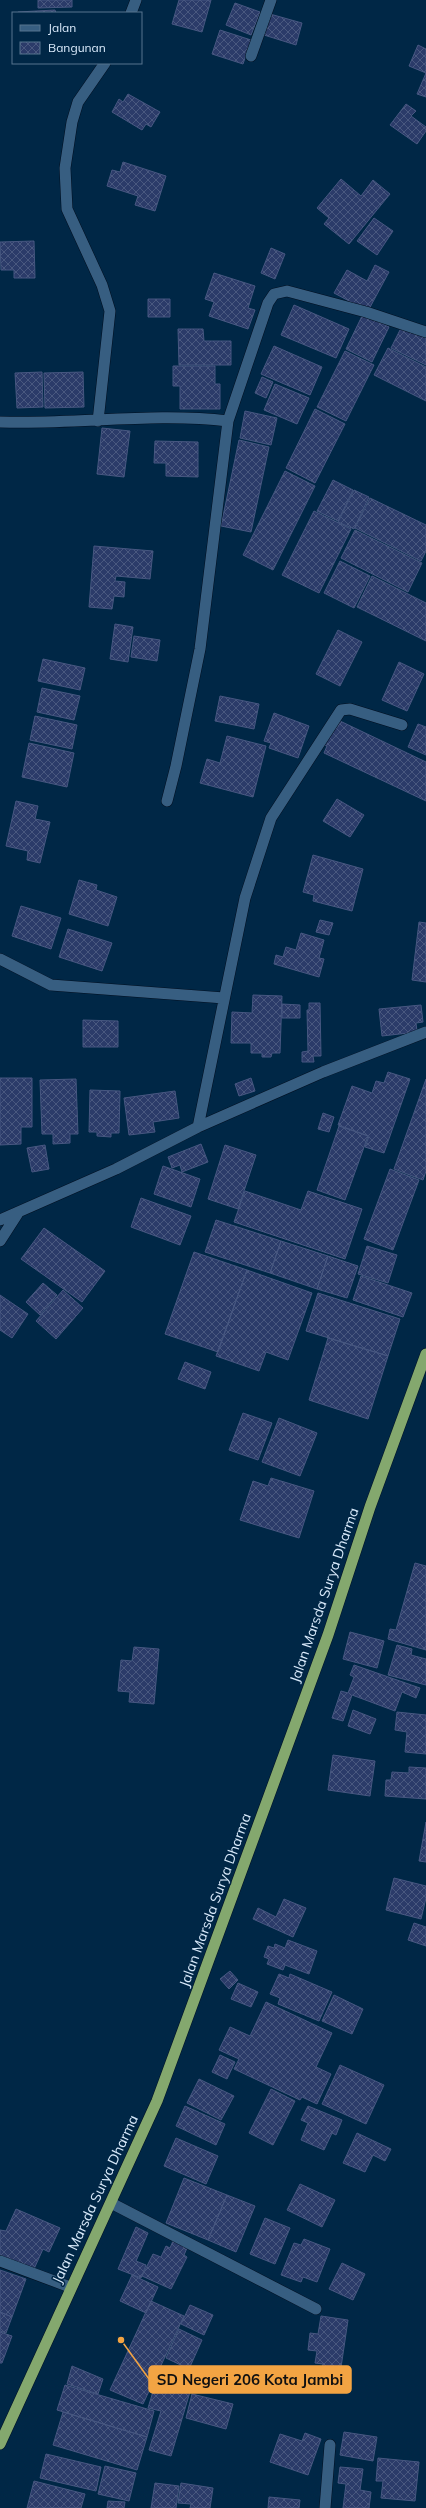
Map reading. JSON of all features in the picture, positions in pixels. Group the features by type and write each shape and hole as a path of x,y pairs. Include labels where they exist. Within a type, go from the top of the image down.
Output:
{"highway":[{"name":"Jalan Marsda Surya Dharma","path":"0,2444 70,2287 111,2203 157,2101 328,1635 370,1507 426,1354"}],"street":[{"path":"131,12 136,0"},
{"path":"251,56 271,0"},
{"path":"98,421 110,311 102,285 67,210 65,168 72,122 78,102 104,64"},
{"path":"167,801 176,766 200,649 228,421 268,303 274,294 287,291 366,312 426,332"},
{"path":"0,422 45,424 193,417 228,421"},
{"path":"198,1127 245,898 271,818 336,715 341,710 350,709 402,725"},
{"path":"0,959 51,985 224,998"},
{"path":"0,1220 116,1169 198,1127 323,1072 426,1032"},
{"path":"0,1241 18,1213"},
{"path":"111,2203 316,2309"},
{"path":"0,2260 70,2287"},
{"path":"325,2508 330,2445"}],"building":[{"path":"38,0 72,0 72,7 38,8"},
{"path":"179,0 211,0 202,32 172,24"},
{"path":"235,3 260,12 251,35 226,25"},
{"path":"55,10 56,12 18,12"},
{"path":"270,14 302,23 296,45 264,35"},
{"path":"220,30 251,40 243,64 212,54"},
{"path":"418,45 426,49 426,73 409,66"},
{"path":"426,73 426,97 417,94"},
{"path":"128,94 160,112 151,127 146,124 142,130 112,112 119,99 123,102"},
{"path":"406,104 416,111 411,116 426,127 426,131 417,144 390,125"},
{"path":"123,162 166,176 155,211 135,205 138,196 107,186 112,170 120,172"},
{"path":"341,179 361,196 373,180 390,194 349,244 324,224 329,218 317,208"},
{"path":"374,218 393,231 377,255 357,241"},
{"path":"34,241 35,278 14,278 14,270 1,270 0,242"},
{"path":"271,248 285,254 275,279 261,273"},
{"path":"375,265 389,272 368,311 334,293 347,270 367,281"},
{"path":"214,273 255,286 248,308 255,310 248,329 209,316 214,302 205,299"},
{"path":"148,299 170,299 170,317 148,317"},
{"path":"294,305 349,329 336,358 281,335"},
{"path":"363,314 389,327 372,362 346,349"},
{"path":"402,326 426,338 426,365 391,348"},
{"path":"178,329 203,329 204,341 231,341 231,365 179,365"},
{"path":"274,346 322,367 310,395 261,374"},
{"path":"388,348 426,367 426,401 374,375"},
{"path":"345,351 374,365 346,421 317,407"},
{"path":"173,366 215,366 215,384 220,384 220,409 180,409 180,386 173,386"},
{"path":"42,372 43,407 17,408 15,373"},
{"path":"83,372 84,407 45,408 44,373"},
{"path":"262,377 273,382 266,398 255,393"},
{"path":"275,384 309,398 297,424 264,410"},
{"path":"315,409 345,424 315,483 286,468"},
{"path":"245,411 277,418 271,445 240,438"},
{"path":"102,428 130,431 124,477 97,474"},
{"path":"239,440 269,447 251,532 221,526"},
{"path":"155,441 198,442 198,477 166,476 166,463 154,463"},
{"path":"285,471 315,486 273,570 243,555"},
{"path":"333,480 353,490 338,521 317,511"},
{"path":"354,490 369,497 354,529 338,522"},
{"path":"370,498 426,525 426,551 421,561 355,528"},
{"path":"314,511 351,529 319,593 282,575"},
{"path":"355,530 422,563 408,592 341,558"},
{"path":"94,546 153,551 150,579 116,576 115,581 125,582 124,597 114,596 112,609 89,607"},
{"path":"340,561 370,576 354,608 324,593"},
{"path":"372,576 426,603 426,641 357,607"},
{"path":"115,624 133,627 128,662 110,659"},
{"path":"338,630 362,642 340,686 316,674"},
{"path":"134,636 160,640 157,661 131,657"},
{"path":"43,659 85,668 80,690 38,681"},
{"path":"399,662 424,674 407,711 382,700"},
{"path":"42,688 80,696 74,720 37,712"},
{"path":"220,696 259,704 254,729 215,721"},
{"path":"274,713 309,726 298,758 269,748 271,743 264,741"},
{"path":"35,716 77,725 72,749 30,740"},
{"path":"340,721 426,762 426,801 324,753 327,746 323,744 332,725 338,727"},
{"path":"418,724 426,727 426,755 408,747"},
{"path":"227,736 266,746 253,797 200,783 207,759 220,763"},
{"path":"29,743 74,753 67,787 22,777"},
{"path":"337,799 364,815 350,837 323,821"},
{"path":"16,801 38,806 35,819 50,822 40,863 27,860 28,851 6,846"},
{"path":"313,855 363,869 352,911 313,901 314,895 303,892"},
{"path":"79,880 97,885 96,890 117,897 108,926 69,914"},
{"path":"21,906 61,918 51,949 12,936"},
{"path":"320,920 333,923 329,935 316,932"},
{"path":"419,922 426,923 426,982 412,980"},
{"path":"68,929 112,943 102,971 59,957"},
{"path":"301,933 324,940 319,958 324,959 319,977 274,964 276,955 283,957 286,947 296,950"},
{"path":"253,995 282,996 280,1053 272,1053 271,1057 262,1057 262,1053 251,1053 251,1043 231,1043 232,1012 252,1013"},
{"path":"309,1003 320,1003 321,1056 313,1056 314,1062 302,1062 302,1052 308,1051 307,1010 309,1010"},
{"path":"282,1004 300,1005 300,1018 282,1018"},
{"path":"421,1005 423,1022 416,1023 417,1032 382,1036 379,1009"},
{"path":"83,1020 118,1021 118,1047 83,1047"},
{"path":"388,1072 410,1079 384,1153 365,1147 369,1136 338,1125 352,1086 372,1093 376,1081 384,1083"},
{"path":"0,1078 32,1078 32,1127 21,1127 21,1144 0,1145"},
{"path":"251,1078 255,1091 239,1096 235,1084"},
{"path":"76,1079 78,1134 70,1134 70,1143 53,1144 53,1134 42,1134 40,1080"},
{"path":"426,1079 426,1171 423,1180 394,1169"},
{"path":"90,1090 120,1091 119,1133 111,1133 111,1137 97,1136 97,1132 89,1132"},
{"path":"175,1091 179,1118 153,1122 155,1132 129,1135 124,1098"},
{"path":"323,1113 334,1117 329,1132 318,1129"},
{"path":"339,1126 368,1136 345,1200 317,1190"},
{"path":"201,1144 208,1162 182,1172 180,1165 172,1168 168,1157"},
{"path":"45,1145 49,1169 32,1172 27,1148"},
{"path":"225,1145 256,1155 238,1209 208,1199"},
{"path":"163,1166 200,1179 191,1207 154,1194"},
{"path":"390,1169 419,1180 393,1250 364,1239"},
{"path":"245,1191 301,1210 308,1191 362,1209 345,1259 234,1222"},
{"path":"141,1198 191,1216 180,1245 131,1227"},
{"path":"216,1220 281,1241 270,1273 205,1252"},
{"path":"44,1228 105,1271 82,1302 21,1259"},
{"path":"281,1241 328,1256 317,1289 270,1273"},
{"path":"367,1246 397,1255 388,1283 358,1274"},
{"path":"194,1252 247,1270 218,1352 165,1334"},
{"path":"328,1256 358,1266 347,1298 317,1289"},
{"path":"247,1270 312,1293 288,1360 266,1352 259,1371 216,1356"},
{"path":"361,1276 412,1293 403,1317 353,1300"},
{"path":"43,1283 57,1295 40,1315 26,1302"},
{"path":"63,1290 83,1308 56,1339 36,1321"},
{"path":"318,1293 400,1319 388,1356 306,1331"},
{"path":"0,1295 28,1314 12,1338 0,1330"},
{"path":"328,1338 388,1356 368,1419 309,1400"},
{"path":"185,1362 211,1372 205,1389 178,1379"},
{"path":"243,1413 272,1423 258,1460 229,1450"},
{"path":"279,1418 317,1433 300,1476 262,1462"},
{"path":"271,1478 314,1491 299,1538 240,1520 253,1481 268,1486"},
{"path":"415,1563 426,1566 426,1650 388,1639 390,1629 396,1630"},
{"path":"350,1632 384,1641 377,1668 343,1659"},
{"path":"397,1645 412,1649 411,1655 426,1659 426,1685 388,1675"},
{"path":"134,1647 159,1649 154,1704 129,1702 130,1692 118,1691 121,1660 132,1661"},
{"path":"354,1665 420,1688 416,1698 402,1692 395,1711 352,1695 343,1721 332,1718 341,1691 348,1693 354,1677 350,1675"},
{"path":"353,1710 376,1719 370,1734 348,1726"},
{"path":"397,1712 426,1715 426,1754 405,1752 407,1732 395,1730"},
{"path":"333,1755 375,1761 370,1796 328,1790"},
{"path":"409,1767 426,1768 426,1799 385,1796 386,1780 391,1780 392,1772 409,1773"},
{"path":"426,1822 426,1862 419,1861"},
{"path":"394,1878 426,1886 426,1898 421,1919 386,1910"},
{"path":"284,1899 306,1908 293,1937 253,1919 258,1908 276,1917"},
{"path":"414,1923 426,1927 426,1946 408,1940"},
{"path":"288,1940 317,1951 309,1974 285,1965 283,1970 267,1964 269,1959 264,1957 268,1946 274,1948 275,1944 285,1948"},
{"path":"230,1971 238,1980 229,1989 220,1979"},
{"path":"279,1974 289,1978 290,1974 332,1992 319,2021 278,2004 280,1998 270,1994"},
{"path":"238,1983 258,1992 251,2007 231,1999"},
{"path":"334,1995 363,2009 352,2034 322,2021"},
{"path":"266,2002 332,2033 316,2067 331,2074 317,2104 302,2097 300,2100 234,2069 239,2059 219,2050 230,2027 250,2036"},
{"path":"220,2055 235,2062 227,2079 212,2072"},
{"path":"340,2065 384,2085 366,2124 322,2104"},
{"path":"199,2079 234,2096 221,2120 187,2103"},
{"path":"271,2089 295,2101 273,2145 249,2133"},
{"path":"185,2106 225,2124 216,2145 176,2126"},
{"path":"308,2106 342,2120 336,2135 332,2133 324,2150 301,2140 308,2123 301,2120"},
{"path":"357,2133 391,2149 385,2161 373,2155 365,2172 343,2163"},
{"path":"176,2138 218,2156 206,2184 164,2166"},
{"path":"184,2178 227,2195 208,2240 166,2223"},
{"path":"300,2184 335,2200 322,2227 287,2210"},
{"path":"227,2195 255,2206 236,2252 208,2240"},
{"path":"16,2209 60,2228 49,2252 43,2249 34,2269 0,2255 0,2230 6,2231"},
{"path":"265,2218 290,2228 275,2264 250,2254"},
{"path":"136,2227 148,2233 136,2261 146,2265 141,2278 118,2269"},
{"path":"304,2239 330,2249 317,2282 303,2277 301,2282 281,2275 294,2243 301,2245"},
{"path":"173,2241 187,2248 184,2255 187,2257 171,2289 142,2276 153,2254 161,2257 166,2246 170,2248"},
{"path":"342,2263 365,2274 353,2300 329,2289"},
{"path":"0,2270 26,2279 12,2317 0,2312"},
{"path":"132,2275 158,2287 146,2313 120,2301"},
{"path":"151,2301 184,2316 143,2404 110,2390"},
{"path":"190,2305 213,2315 204,2335 181,2324"},
{"path":"0,2312 12,2317 6,2333 0,2331"},
{"path":"321,2316 348,2320 339,2381 320,2378 323,2364 315,2363 317,2351 308,2350 310,2333 318,2334"},
{"path":"179,2329 202,2340 189,2369 166,2358"},
{"path":"0,2332 12,2336 2,2363 0,2363"},
{"path":"72,2366 103,2379 98,2394 67,2384"},
{"path":"158,2375 192,2385 171,2456 149,2450 161,2411 148,2408"},
{"path":"65,2385 154,2411 147,2437 57,2410"},
{"path":"192,2394 233,2404 226,2429 186,2418"},
{"path":"63,2412 147,2437 137,2470 53,2445"},
{"path":"344,2432 377,2437 373,2461 340,2455"},
{"path":"305,2433 321,2439 308,2475 270,2462 280,2434 302,2441"},
{"path":"46,2454 101,2467 96,2491 40,2478"},
{"path":"378,2458 419,2462 415,2501 381,2498 383,2481 376,2481"},
{"path":"105,2466 136,2473 129,2501 98,2494"},
{"path":"340,2467 363,2469 360,2490 371,2492 369,2508 343,2508 346,2484 338,2483"},
{"path":"34,2481 85,2494 81,2508 27,2508"},
{"path":"155,2483 179,2486 176,2508 151,2508"},
{"path":"181,2483 213,2488 210,2508 190,2508 191,2504 178,2503"},
{"path":"269,2497 300,2500 299,2508 268,2508"},
{"path":"108,2501 125,2502 124,2508 107,2508"}],"place":[{"name":"SD Negeri 206 Kota Jambi","path":"121,2340"}]}
